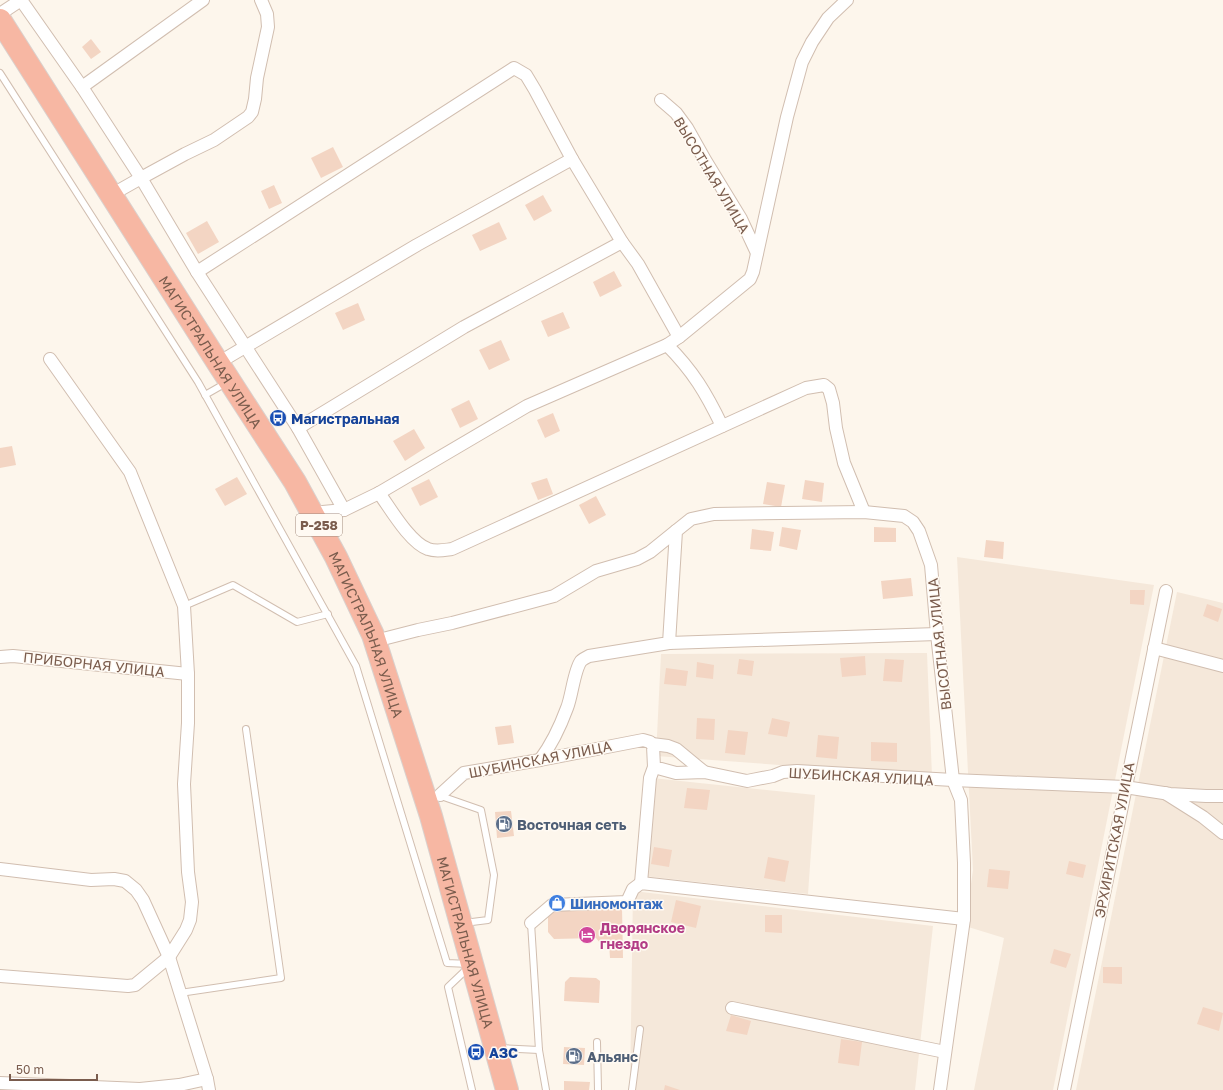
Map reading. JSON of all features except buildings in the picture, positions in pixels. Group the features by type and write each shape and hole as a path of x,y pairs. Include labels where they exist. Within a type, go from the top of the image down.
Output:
{"highway":[{"name":"МАГИСТРАЛЬНАЯ УЛИЦА","path":"0,20 229,381 295,482 336,557 375,641 431,793 460,924 507,1090"}],"street":[{"path":"0,14 21,0 82,87 140,178 197,272 298,428 344,510"},
{"path":"82,87 203,0"},
{"path":"111,195 140,178 214,140 248,117 252,112 257,78 268,27 267,14 261,0"},
{"path":"312,513 344,510 379,493 527,406 667,345 679,337 750,279 754,272 787,117 802,62 812,42 828,18 847,0"},
{"path":"197,272 514,68 526,75 572,159 622,242 638,264 679,337"},
{"name":"ВЫСОТНАЯ УЛИЦА","path":"661,100 676,113 687,128 741,219 757,253"},
{"path":"218,363 418,244 572,159"},
{"path":"298,428 464,328 622,242"},
{"path":"667,345 696,377 722,426"},
{"path":"0,976 128,986 135,985 169,956 186,930 190,920 192,902 188,872 184,784 188,723 188,674 184,606 130,472 50,359"},
{"path":"375,641 452,623 554,596 596,571 637,559 650,552 691,519 714,514 864,512 844,463 836,428 833,403 829,389 824,385 806,388 452,549 440,551 431,550 414,541 379,493"},
{"name":"ВЫСОТНАЯ УЛИЦА","path":"864,512 904,516 913,522 920,531 931,565 953,780 961,800 964,863 964,919 940,1090"},
{"path":"669,643 676,531"},
{"name":"ЭРХИРИТСКАЯ УЛИЦА","path":"1064,1090 1166,591"},
{"path":"540,760 558,732 568,707 576,672 581,661 589,656 669,643 937,634"},
{"path":"1154,648 1223,666"},
{"name":"ПРИБОРНАЯ УЛИЦА","path":"0,657 13,656 188,674"},
{"name":"ШУБИНСКАЯ УЛИЦА","path":"431,793 464,773 642,740 652,744 668,746 676,749 704,772"},
{"path":"641,883 650,778 654,767 652,744"},
{"name":"ШУБИНСКАЯ УЛИЦА","path":"654,767 676,772 704,772 747,781 773,776 783,772 797,771 953,780 1125,787 1165,793 1223,796"},
{"path":"1165,793 1203,817 1223,833"},
{"path":"0,869 91,880 114,879 125,882 136,890 143,900 169,956 208,1085 179,1085 140,1090 0,1082"},
{"path":"531,923 552,905 627,902 633,889 641,883 964,919"},
{"path":"732,1008 945,1052"}],"lane":[{"path":"0,73 205,395 356,666 447,963 472,965"},
{"path":"205,395 229,381"},
{"path":"184,606 233,585 297,622 328,614"},
{"path":"180,994 281,978 246,729"},
{"path":"431,793 481,810 494,875 488,920 460,924"},
{"path":"531,923 539,1050 546,1090"},
{"path":"472,965 448,987 472,1090"},
{"path":"632,1090 640,1029"},
{"path":"597,1042 598,1090"},
{"path":"495,1048 539,1050"}],"shaded area":[{"path":"957,557 1154,585 1053,1090 974,1090 1004,938 965,926 973,870"},
{"path":"1177,592 1223,603 1223,1090 1076,1090"},
{"path":"927,653 932,776 656,756 661,654"},
{"path":"652,778 815,795 808,894 644,876"},
{"path":"633,891 933,926 915,1090 630,1090"}],"place":[{"name":"Магистральная","path":"278,418"},
{"name":"Восточная сеть","path":"504,824"},
{"name":"Шиномонтаж","path":"557,903"},
{"name":"Дворянское гнездо","path":"587,935"},
{"name":"АЗС","path":"476,1052"},
{"name":"Альянс","path":"574,1056"}]}
